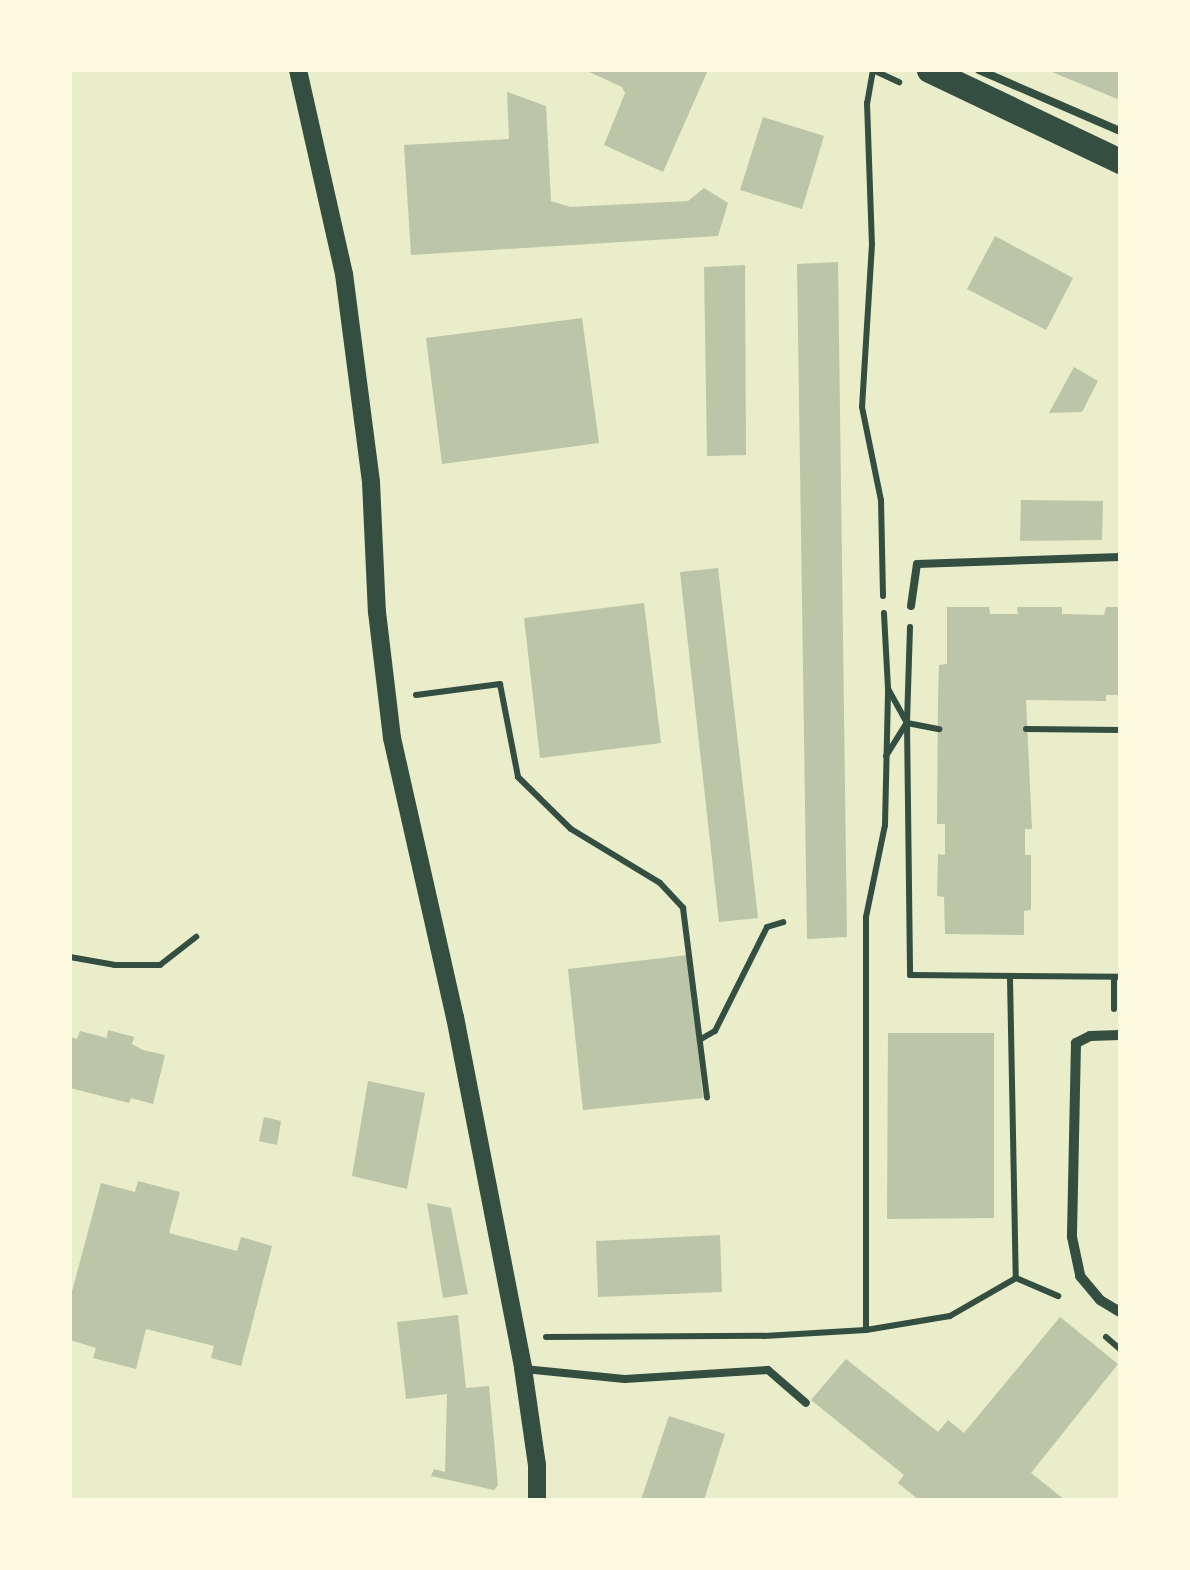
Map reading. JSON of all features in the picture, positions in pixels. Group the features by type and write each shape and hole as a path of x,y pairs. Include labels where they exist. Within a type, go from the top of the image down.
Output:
{"main road":[{"path":"929,70 1120,161"}],"street":[{"path":"298,70 344,274 372,482 377,612 388,698 523,1368 537,1465 537,1500"},
{"path":"1120,1035 1090,1036 1076,1042 1072,1218 1080,1276 1100,1300 1120,1312"}],"lane":[{"path":"979,70 1120,131"},
{"path":"911,606 916,564 1120,557"},
{"path":"523,1368 626,1378 768,1370 806,1403"}],"path":[{"path":"866,1330 866,917 884,825 888,688 880,500 862,407 872,244 868,104 873,70"},
{"path":"911,606 907,723 910,975 1117,978 1114,1000"},
{"path":"388,698 500,684 518,777 571,828 660,882 683,908 708,1097"},
{"path":"888,688 907,723"},
{"path":"907,723 938,729"},
{"path":"884,758 907,723"},
{"path":"1026,730 1120,730"},
{"path":"701,1039 715,1031 767,927 783,922"},
{"path":"70,957 115,965 160,965 196,937"},
{"path":"1010,978 1016,1278"},
{"path":"517,1337 764,1336 866,1330 950,1316 1016,1278"},
{"path":"1016,1278 1060,1296"},
{"path":"1105,1336 1120,1349"}],"building":[{"path":"585,70 708,70 663,172 604,145 625,93 622,87"},
{"path":"1047,70 1120,70 1120,100"},
{"path":"507,92 546,106 551,201 570,207 688,201 704,188 728,203 718,236 411,255 404,145 509,139"},
{"path":"763,117 824,136 802,209 740,190"},
{"path":"995,236 1073,278 1046,330 967,289"},
{"path":"838,262 847,937 807,939 797,264"},
{"path":"745,265 746,455 707,456 704,267"},
{"path":"582,318 599,443 442,464 426,338"},
{"path":"1074,367 1098,381 1082,412 1049,413"},
{"path":"1021,500 1103,501 1102,540 1020,541"},
{"path":"718,568 758,918 719,922 680,572"},
{"path":"644,603 661,743 540,758 524,618"},
{"path":"947,607 989,607 990,614 1018,614 1017,607 1062,607 1062,614 1104,615 1106,607 1120,607 1120,695 1106,695 1106,701 1026,700 1032,829 1025,829 1025,855 1031,855 1031,910 1024,911 1024,935 945,934 944,897 937,896 938,854 945,855 945,824 937,824 939,665 947,664"},
{"path":"688,955 703,1098 583,1110 568,969"},
{"path":"108,1030 134,1037 132,1044 143,1050 165,1055 153,1104 131,1098 129,1103 70,1088 70,1037 77,1039 80,1031 107,1038"},
{"path":"888,1033 994,1033 994,1218 887,1219"},
{"path":"368,1081 425,1093 407,1189 352,1176"},
{"path":"264,1117 281,1121 277,1145 259,1141"},
{"path":"138,1181 180,1192 169,1233 237,1251 241,1237 272,1246 241,1366 211,1358 214,1346 146,1329 136,1369 93,1358 96,1348 70,1340 70,1299 101,1183 135,1192"},
{"path":"427,1203 451,1208 468,1294 443,1298"},
{"path":"720,1235 722,1292 598,1297 596,1241"},
{"path":"458,1315 466,1388 489,1386 498,1485 494,1490 431,1476 434,1469 445,1472 447,1394 406,1399 397,1322"},
{"path":"1060,1317 1118,1364 1031,1473 1065,1500 919,1500 898,1483 904,1475 811,1400 846,1359 938,1432 948,1420 964,1433"},
{"path":"669,1416 725,1434 704,1500 641,1500"}]}
